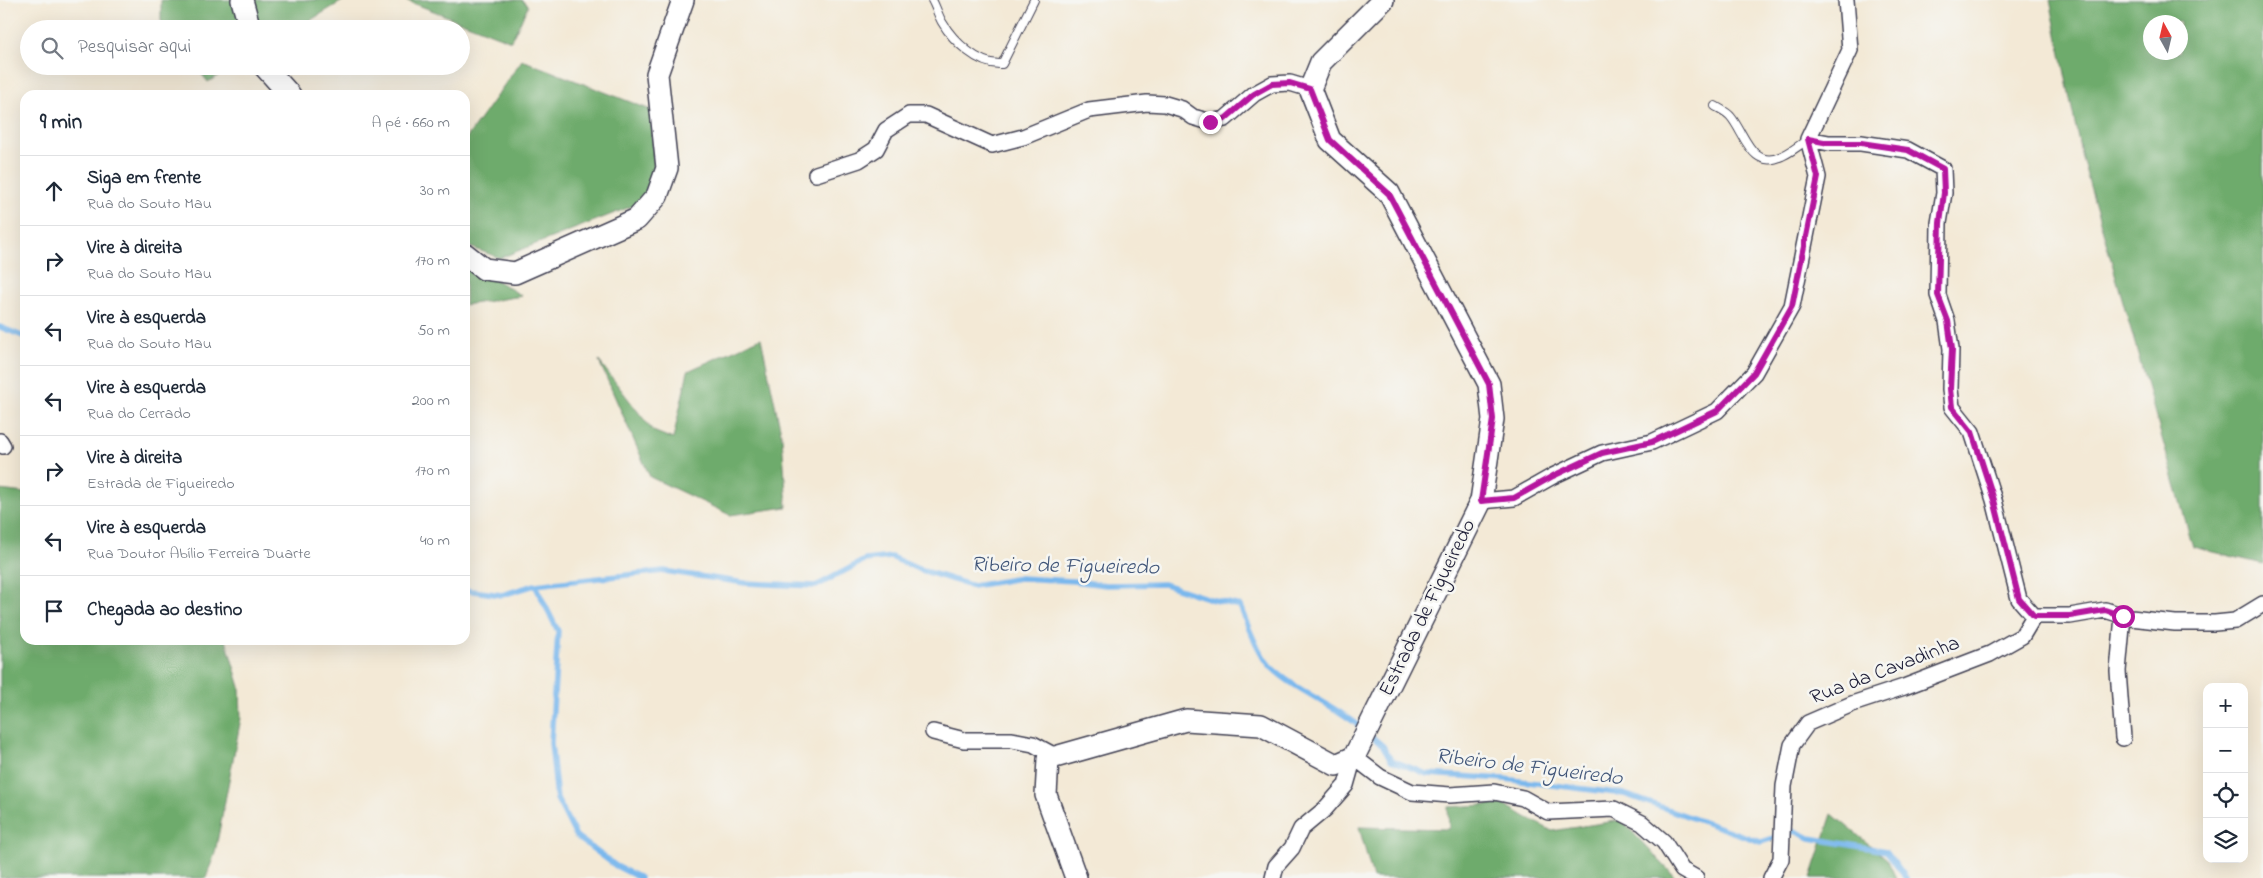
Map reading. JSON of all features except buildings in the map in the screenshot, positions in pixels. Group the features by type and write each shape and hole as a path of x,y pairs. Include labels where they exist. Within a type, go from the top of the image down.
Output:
{"street":[{"path":"242,0 248,20"},
{"path":"470,258 484,269 515,273 637,219 657,196 667,168 657,74 683,0"},
{"path":"816,174 859,160 876,149 886,130 909,115 926,115 992,145 1023,137 1089,110 1147,103 1164,104 1182,110 1193,117 1210,122 1225,119 1254,94 1272,84 1290,83 1310,89 1320,62 1382,0"},
{"path":"1481,501 1514,498 1553,476 1602,453 1652,442 1717,411 1754,373 1792,306 1818,177 1808,139 1850,50 1846,0"},
{"path":"272,75 286,90"},
{"name":"Estrada de Figueiredo","path":"1310,89 1330,140 1389,194 1489,384 1493,419 1481,501 1357,750"},
{"path":"1808,139 1829,143 1861,143 1908,150 1943,169 1944,193 1939,231 1938,295 1948,321 1952,349 1950,389 1952,407 1972,432 1994,500 2019,599 2034,616 2070,616 2105,610 2123,616 2175,623 2215,623 2235,621 2263,604"},
{"name":"Rua da Cavadinha","path":"1771,878 1781,860 1784,786 1792,745 1808,723 1852,704 1904,687 1990,654 2022,636 2034,616"},
{"path":"2123,616 2118,671 2123,738"},
{"path":"1076,878 1046,795 1048,759 1186,720 1261,725 1336,764 1357,750"},
{"path":"933,732 964,740 1012,740 1033,744 1057,757"},
{"path":"1273,878 1276,866 1292,848 1301,829 1325,809 1346,785 1357,750"},
{"path":"1357,750 1380,777 1412,792 1450,795 1494,792 1523,798 1548,812 1614,809 1642,823 1657,835 1664,842 1682,870 1696,878"}],"lane":[{"path":"932,0 942,22 953,37 981,60 991,65 1002,64 1034,0"},
{"path":"1715,106 1729,115 1739,128 1746,145 1758,157 1769,160 1782,157 1808,139"}],"green space":[{"path":"161,0 344,0 311,20 161,20"},
{"path":"405,0 522,0 528,6 511,41 470,25 470,20 457,20"},
{"path":"2050,0 2263,0 2263,564 2193,547 2082,158"},
{"path":"522,60 651,110 655,180 638,204 500,258 470,247 470,133"},
{"path":"202,75 219,75 208,82"},
{"path":"470,264 522,296 470,304"},
{"path":"761,338 782,437 787,507 730,515 650,477 599,361 653,431 673,439 688,371"},
{"path":"0,490 20,492 20,645 227,645 240,687 241,718 215,853 206,878 0,878"},
{"path":"1503,804 1552,831 1621,820 1676,878 1373,878 1359,827 1449,829 1448,807"},
{"path":"1832,814 1887,859 1896,878 1811,878"}],"waterway":[{"name":"Ribeiro de Figueiredo","path":"0,327 20,335"},
{"name":"Ribeiro de Figueiredo","path":"470,591 502,595 535,585 664,571 745,583 816,586 865,560 891,557 918,569 973,586 1020,578 1106,585 1164,584 1210,599 1240,606 1257,646 1271,667 1281,676 1352,720 1363,729"},
{"path":"535,585 558,631 551,743 557,799 576,836 616,866 640,878"},
{"name":"Ribeiro de Figueiredo","path":"1370,735 1383,746 1391,760 1427,774 1505,779 1624,794 1761,842 1795,831 1810,838 1886,851 1906,878"}],"route":[{"path":"1210,122 1225,119 1254,94 1272,84 1290,83 1310,89 1330,140 1389,194 1489,384 1493,419 1481,501 1514,498 1553,476 1602,453 1652,442 1717,411 1754,373 1792,306 1818,177 1808,139 1829,143 1861,143 1908,150 1943,169 1944,193 1940,223 1938,295 1948,321 1952,349 1950,389 1952,407 1972,432 1994,500 2019,599 2034,616 2070,616 2105,610 2123,616"}]}
